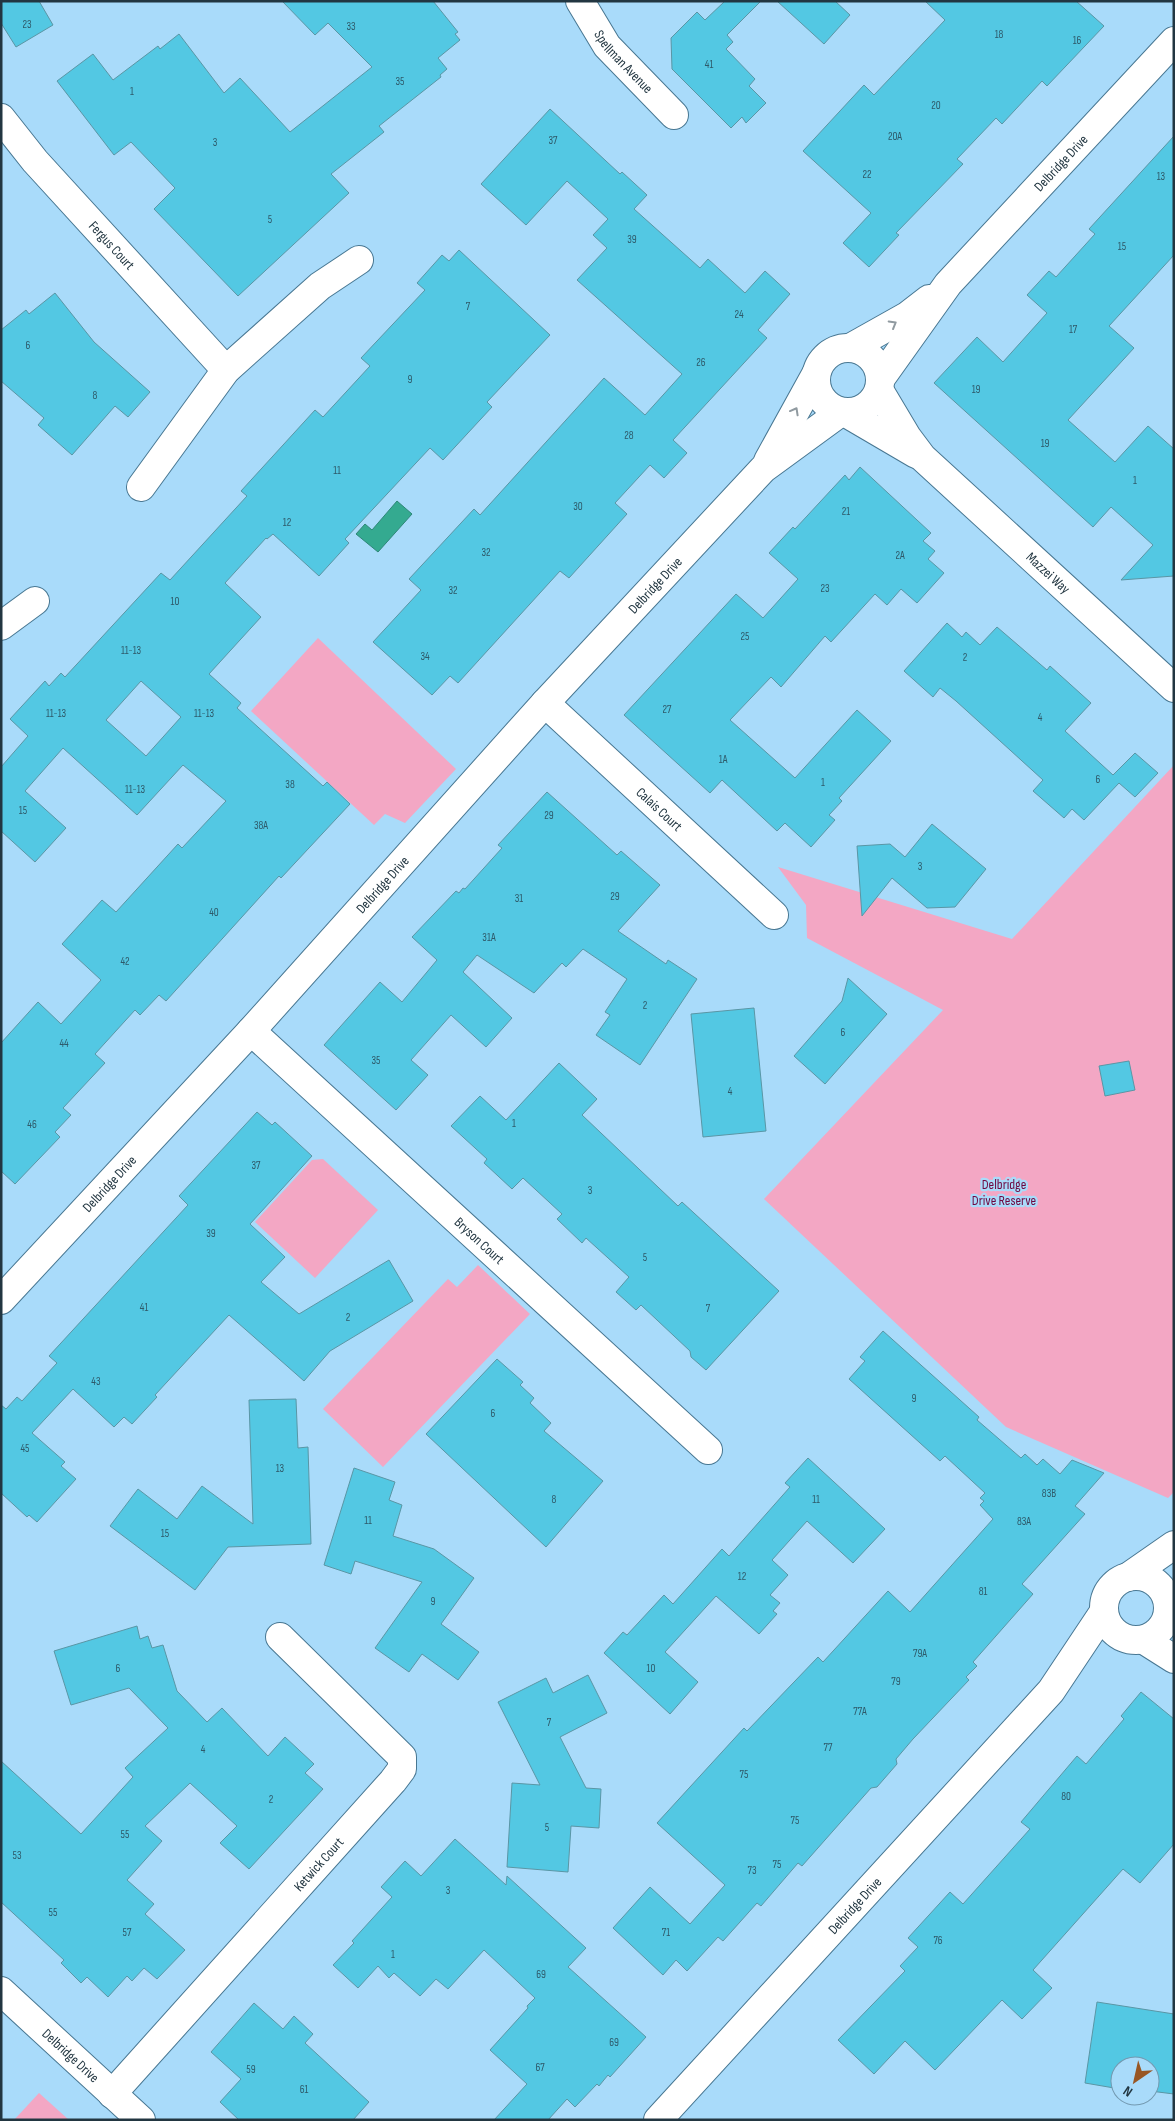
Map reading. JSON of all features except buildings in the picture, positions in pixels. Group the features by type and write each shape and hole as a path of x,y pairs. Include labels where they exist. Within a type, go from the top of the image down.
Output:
{"street":[{"name":"Spellman Avenue","path":"580,1 607,46 674,115"},
{"name":"Delbridge Drive","path":"880,384 948,284 1174,40"},
{"name":"Fergus Court","path":"1,118 35,161 226,370"},
{"path":"141,487 226,370 320,286 359,260"},
{"name":"Delbridge Drive","path":"850,348 907,316 948,284"},
{"path":"850,348 867,354 874,361 880,384 874,400 867,407 857,412 844,412 832,409 818,394 816,374 825,357 832,352 850,348"},
{"name":"Delbridge Drive","path":"763,468 816,374"},
{"name":"Mazzei Way","path":"880,384 907,437 922,457 1174,688"},
{"name":"Delbridge Drive","path":"1,1300 251,1031 545,703 763,468 844,412"},
{"name":"Mazzei Way","path":"844,412 922,457"},
{"path":"1,626 35,601"},
{"name":"Calais Court","path":"545,703 774,915"},
{"name":"Bryson Court","path":"251,1031 708,1450"},
{"path":"1128,1577 1174,1545"},
{"path":"1132,1638 1152,1637 1169,1628 1169,1588 1159,1586 1150,1579 1140,1576 1119,1580 1106,1594 1103,1604 1106,1623 1132,1638 1174,1659"},
{"name":"Delbridge Drive","path":"658,2120 1051,1691 1104,1613"},
{"name":"Ketwick Court","path":"112,2094 402,1769 402,1757 280,1637"},
{"name":"Delbridge Drive","path":"1051,1691 1132,1638"},
{"name":"Delbridge Drive","path":"1,1991 141,2120"}],"green space":[{"path":"318,638 456,769 405,823 385,814 374,825 251,711"},
{"name":"Delbridge Drive Reserve","path":"1174,765 1174,1492 1168,1498 1006,1427 764,1199 943,1010 807,938 806,905 778,867 1012,939"},
{"path":"323,1159 378,1210 315,1278 255,1222 312,1160"},
{"path":"478,1265 530,1314 383,1467 323,1409 448,1279 457,1287"},
{"path":"39,2093 69,2120 14,2120"}],"shaded area":[{"path":"397,501 412,514 378,552 356,534 365,524 372,530"}]}
